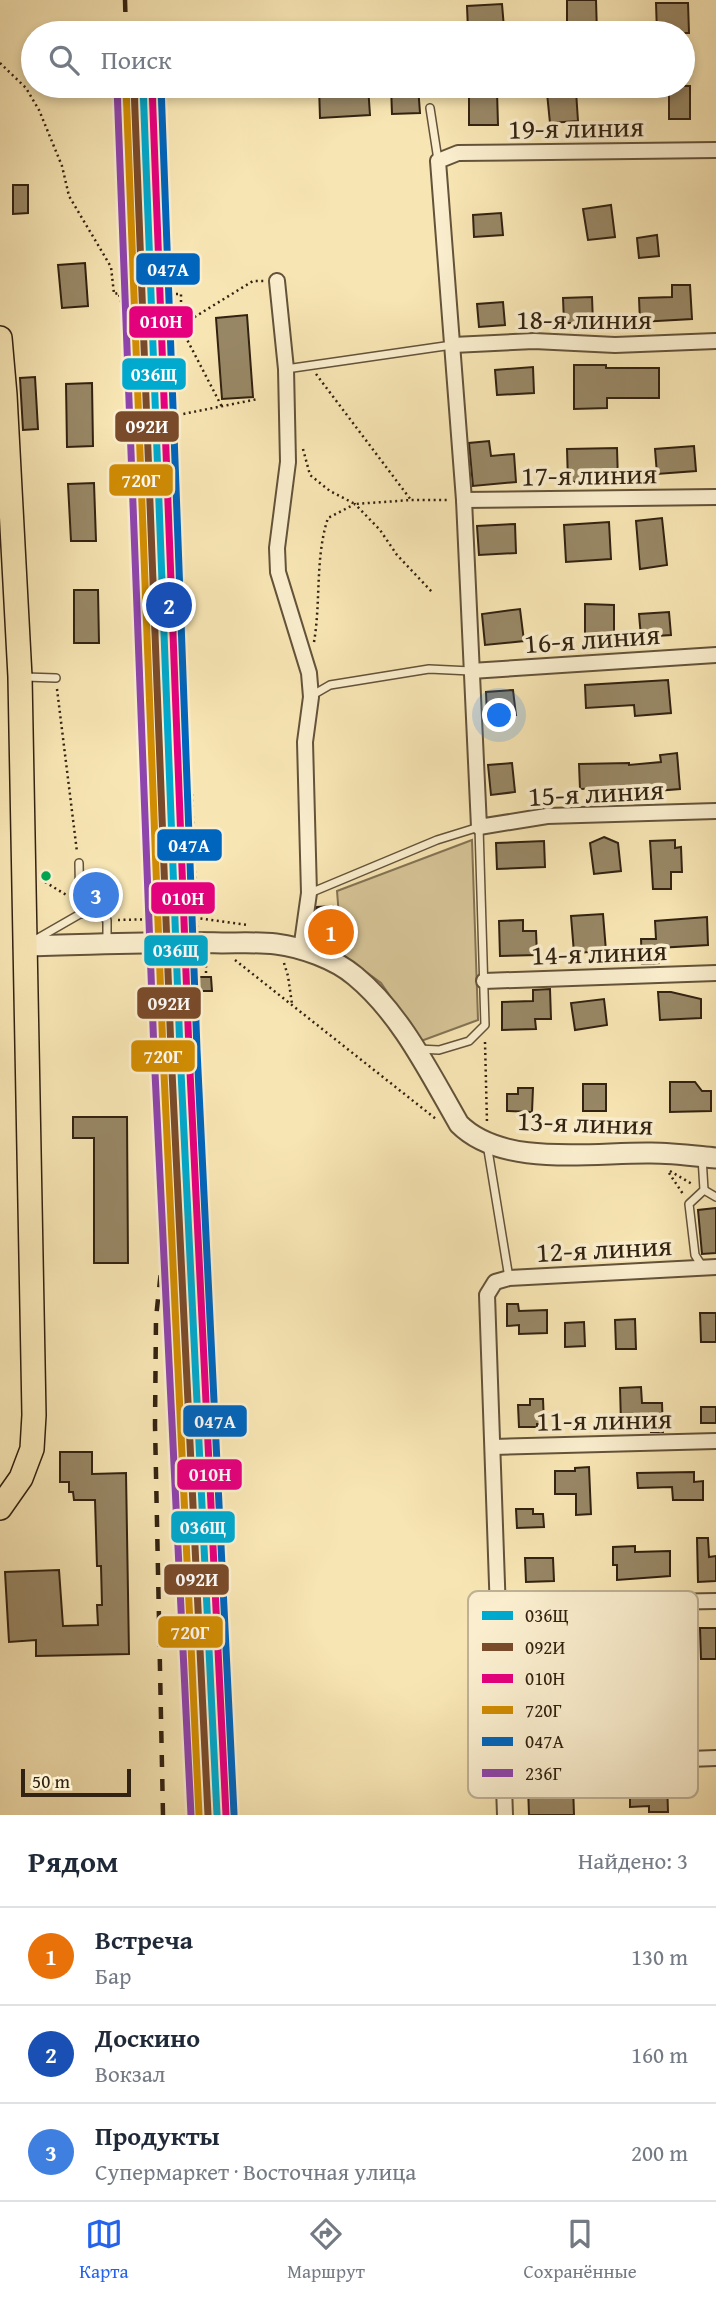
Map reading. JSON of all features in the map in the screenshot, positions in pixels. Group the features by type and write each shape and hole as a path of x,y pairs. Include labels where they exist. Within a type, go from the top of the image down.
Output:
{"main road":[{"path":"0,338 20,677 34,1415 32,1449 21,1478 0,1508"}],"street":[{"name":"19-я линия","path":"438,161 458,153 716,150"},
{"path":"438,161 464,500 479,827"},
{"path":"277,281 286,369 288,462 277,548 278,572 309,673 311,697 305,742 309,893 301,950"},
{"name":"18-я линия","path":"453,345 534,341 615,345 716,341"},
{"name":"17-я линия","path":"464,500 716,497"},
{"name":"16-я линия","path":"471,671 716,655"},
{"name":"15-я линия","path":"479,827 547,816 716,811"},
{"path":"24,946 169,942 276,944 333,962 352,974 389,1012 415,1049 450,1124"},
{"name":"14-я линия","path":"484,981 716,973"},
{"name":"13-я линия","path":"450,1124 487,1144 551,1155 653,1153 709,1157"},
{"name":"12-я линия","path":"502,1280 710,1268"},
{"path":"499,1591 487,1295 502,1280"},
{"name":"11-я линия","path":"494,1447 716,1441"},
{"path":"698,1601 716,1601"},
{"path":"698,1759 716,1758"}],"lane":[{"path":"430,108 438,161"},
{"path":"286,369 453,345"},
{"path":"311,697 330,685 416,671 471,671"},
{"path":"20,677 55,678"},
{"path":"309,893 436,840 479,827 485,1025 469,1041 439,1050 415,1049"},
{"path":"79,863 80,914"},
{"path":"24,946 80,914 98,914 107,920 107,945"},
{"path":"487,1144 502,1280"},
{"path":"709,1157 704,1190 689,1204 695,1255 710,1268"},
{"path":"704,1190 716,1198"}],"path":[{"path":"0,63 21,83"},
{"path":"32,98 62,166 69,196 111,267 114,293 180,294 181,309 175,334"},
{"path":"175,326 180,326 253,281 277,281"},
{"path":"119,293 128,345 129,410 150,409 150,422"},
{"path":"180,326 222,407"},
{"path":"310,367 411,499"},
{"path":"178,415 258,399"},
{"path":"300,438 310,475 330,491 355,504 432,592"},
{"path":"309,673 319,614 321,539 328,518 355,504 411,499 464,500"},
{"path":"55,678 79,863"},
{"path":"192,794 197,918"},
{"path":"166,860 168,918"},
{"path":"45,882 80,904"},
{"path":"107,920 197,918 244,924"},
{"path":"206,960 206,977"},
{"path":"234,960 450,1124"},
{"path":"485,1025 487,1144"},
{"path":"667,1170 689,1204"}],"shaded area":[{"path":"472,840 478,1020 421,1041 381,983 342,954 337,891"}],"building":[{"path":"567,0 596,0 597,21 567,21"},
{"path":"656,3 688,3 689,21 657,21"},
{"path":"502,4 503,21 468,21 467,6"},
{"path":"319,98 369,98 370,115 320,118"},
{"path":"391,98 419,98 420,113 392,114"},
{"path":"469,98 497,98 498,125 469,125"},
{"path":"548,98 576,98 578,121 550,123"},
{"path":"669,98 690,98 690,119 669,119"},
{"path":"13,185 28,185 28,213 13,214"},
{"path":"611,205 615,237 588,240 583,209"},
{"path":"501,213 503,235 474,237 473,215"},
{"path":"657,235 659,256 639,258 637,238"},
{"path":"85,263 88,306 62,308 58,265"},
{"path":"672,285 690,285 692,319 640,322 639,298 672,297"},
{"path":"592,297 593,323 564,323 563,298"},
{"path":"503,302 505,325 479,327 477,304"},
{"path":"247,315 253,397 222,399 216,318"},
{"path":"574,365 659,368 659,398 607,398 607,408 574,409"},
{"path":"533,367 534,393 497,395 495,370"},
{"path":"35,377 38,429 23,430 20,378"},
{"path":"92,383 93,446 67,447 66,384"},
{"path":"489,441 491,456 514,454 516,482 473,486 469,443"},
{"path":"694,446 696,471 657,474 655,449"},
{"path":"617,448 618,481 568,482 567,449"},
{"path":"94,483 96,541 71,541 68,484"},
{"path":"662,518 667,565 640,569 636,521"},
{"path":"609,522 611,559 566,562 564,525"},
{"path":"515,524 516,553 479,555 477,526"},
{"path":"74,590 98,590 99,643 74,643"},
{"path":"585,604 614,605 614,639 585,639"},
{"path":"520,609 524,641 485,645 482,614"},
{"path":"669,612 671,635 641,637 639,614"},
{"path":"668,680 671,713 635,716 634,705 586,708 585,685"},
{"path":"513,690 516,715 487,717 486,692"},
{"path":"677,753 680,789 630,793 630,798 618,798 618,788 580,789 579,764 629,765 661,762 660,755"},
{"path":"512,763 515,792 491,795 488,765"},
{"path":"604,837 618,843 621,871 594,874 590,843"},
{"path":"675,840 675,848 681,847 682,872 671,872 671,889 653,889 650,841"},
{"path":"544,841 545,867 497,869 496,843"},
{"path":"107,883 108,906 86,906 86,884"},
{"path":"333,906 333,924 314,924 317,907"},
{"path":"603,914 606,951 574,953 571,916"},
{"path":"707,917 708,945 658,948 659,963 642,964 641,939 656,939 655,921"},
{"path":"523,920 523,931 536,931 537,955 500,956 499,921"},
{"path":"324,924 338,924 338,941 325,941"},
{"path":"198,977 211,977 212,991 199,991"},
{"path":"550,989 551,1019 535,1019 536,1029 502,1030 502,1002 533,1001 533,990"},
{"path":"658,992 701,999 701,1018 660,1020"},
{"path":"604,999 607,1025 575,1030 571,1003"},
{"path":"670,1082 695,1082 702,1091 711,1091 711,1111 670,1112"},
{"path":"583,1084 606,1084 606,1111 583,1111"},
{"path":"518,1088 533,1088 532,1112 507,1111 507,1094 518,1094"},
{"path":"73,1117 127,1117 128,1263 94,1263 94,1138 73,1138"},
{"path":"716,1208 716,1253 702,1254 698,1210"},
{"path":"507,1304 518,1304 519,1311 547,1310 547,1333 519,1334 519,1325 507,1326"},
{"path":"700,1313 716,1313 716,1342 701,1342"},
{"path":"635,1319 636,1349 616,1349 615,1320"},
{"path":"584,1322 585,1346 565,1347 565,1323"},
{"path":"641,1387 642,1403 662,1403 663,1432 651,1432 651,1422 621,1423 620,1388"},
{"path":"530,1399 543,1399 544,1424 537,1424 537,1427 519,1427 518,1405 530,1405"},
{"path":"701,1407 716,1407 716,1423 701,1423"},
{"path":"60,1452 92,1452 92,1474 126,1473 129,1654 36,1656 36,1640 9,1642 5,1572 59,1570 63,1626 98,1625 97,1605 102,1605 101,1566 97,1566 95,1500 74,1500 73,1492 69,1492 69,1482 60,1482"},
{"path":"589,1467 591,1514 576,1515 576,1494 555,1494 555,1471 575,1471 575,1468"},
{"path":"694,1472 694,1482 703,1481 703,1500 673,1500 672,1487 638,1488 637,1473"},
{"path":"516,1509 533,1509 533,1514 543,1514 544,1527 517,1528"},
{"path":"697,1538 708,1538 709,1557 716,1556 716,1581 698,1582"},
{"path":"635,1546 635,1552 670,1551 670,1576 617,1580 617,1565 613,1565 613,1547"},
{"path":"525,1558 553,1558 554,1581 526,1582"},
{"path":"700,1628 716,1628 716,1659 701,1659"},
{"path":"528,1798 573,1798 574,1815 529,1815"},
{"path":"630,1798 668,1798 668,1812 649,1812 649,1806 630,1807"}],"railway":[{"path":"125,0 126,21"},
{"path":"128,98 139,400"},
{"path":"163,1815 155,1425 156,1318 175,1138 178,1021"}],"transit line":[{"name":"236Г","path":"117,98 154,1052 191,1815"},
{"name":"720Г","path":"126,98 163,1052 199,1815"},
{"name":"092И","path":"134,98 171,1051 208,1815"},
{"name":"036Щ","path":"143,98 180,1051 217,1815"},
{"name":"010Н","path":"152,98 189,1051 226,1815"},
{"name":"047А","path":"161,98 197,1050 234,1814"}],"place":[{"name":"Доскино","path":"169,605"},
{"name":"Продукты","path":"96,895"},
{"name":"Встреча","path":"331,932"}]}
